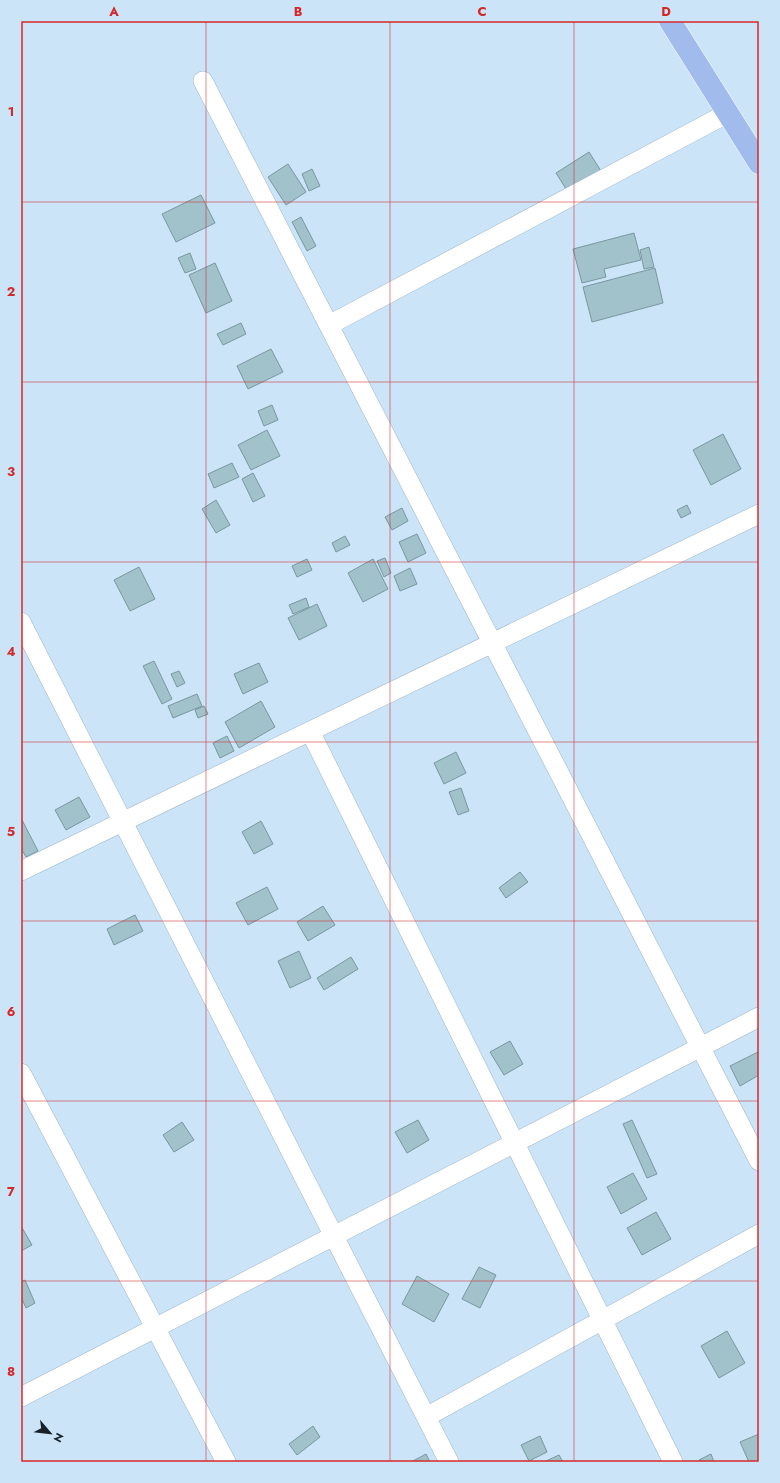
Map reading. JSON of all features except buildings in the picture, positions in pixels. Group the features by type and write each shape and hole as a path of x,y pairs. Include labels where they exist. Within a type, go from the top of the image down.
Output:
{"main road":[{"path":"670,21 759,163"}],"street":[{"path":"203,81 759,1161"},
{"path":"329,325 728,113"},
{"path":"21,871 759,514"},
{"path":"21,622 449,1462"},
{"path":"310,731 673,1462"},
{"path":"21,1397 759,1017"},
{"path":"21,1073 226,1462"},
{"path":"426,1417 759,1234"}]}
